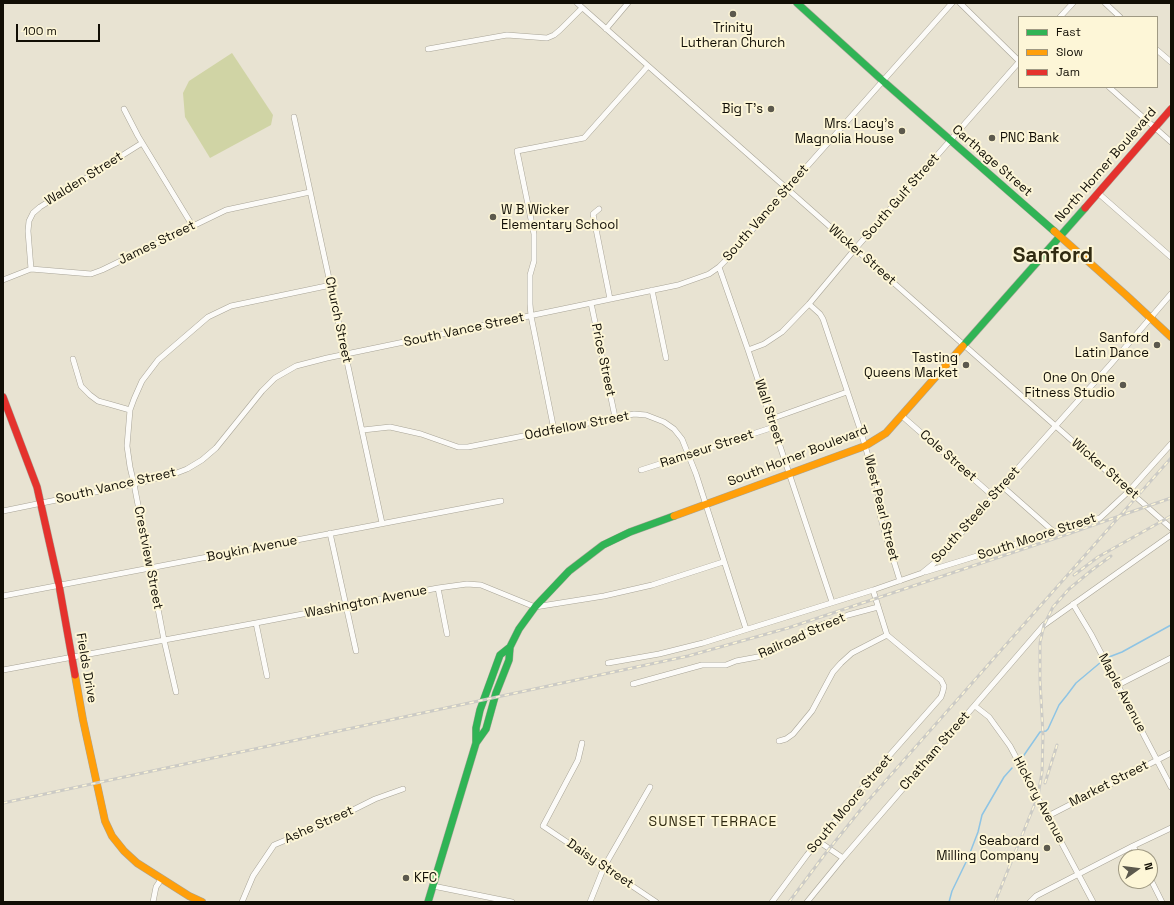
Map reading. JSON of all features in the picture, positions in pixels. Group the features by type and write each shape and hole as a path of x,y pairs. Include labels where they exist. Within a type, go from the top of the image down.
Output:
{"main road":[{"name":"Carthage Street","path":"797,3 1171,337"},
{"name":"North Horner Boulevard","path":"1060,237 1171,109"},
{"name":"South Horner Boulevard","path":"428,902 476,743 476,728 486,694 500,656 510,646 519,629 534,607 569,571 604,545 645,525 865,446 886,433 1060,237"},
{"name":"Fields Drive","path":"3,397 29,463 41,503 59,585 83,720 105,821 112,836 124,852 137,863 162,878 190,899 202,902"}],"street":[{"name":"Wicker Street","path":"576,3 1171,528"},
{"path":"606,29 628,3"},
{"name":"South Vance Street","path":"3,511 134,484 188,469 216,448 262,391 275,378 296,366 678,285 702,277 719,267 952,3"},
{"path":"960,3 1018,61"},
{"path":"1061,16 1073,3"},
{"path":"1105,3 1119,16"},
{"path":"428,49 507,35 547,38 560,30 582,8"},
{"path":"1158,51 1171,62"},
{"name":"South Gulf Street","path":"748,350 764,344 782,332 809,304 855,249 1018,63"},
{"path":"554,430 531,316 530,275 534,261 534,234 517,151 584,138 648,66"},
{"path":"1110,88 1171,142"},
{"path":"124,109 142,143 192,225"},
{"name":"Church Street","path":"294,117 382,523"},
{"name":"Walden Street","path":"31,268 28,231 30,221 36,210 142,143"},
{"name":"James Street","path":"3,280 31,268 91,274 226,210 310,192"},
{"path":"1098,193 1171,257"},
{"path":"599,209 593,214 610,299"},
{"name":"Wall Street","path":"719,267 832,602"},
{"name":"Crestview Street","path":"176,692 164,640 130,467 127,446 130,410 134,399 142,382 158,360 208,317 231,306 331,285"},
{"path":"652,290 666,358"},
{"name":"South Steele Street","path":"608,663 659,654 703,643 873,590 922,573 938,560 1171,294"},
{"name":"Price Street","path":"591,303 616,417"},
{"name":"West Pearl Street","path":"809,304 820,314 823,319 865,446 878,489 880,515 900,580"},
{"path":"74,359 81,386 90,396 104,403 130,410"},
{"path":"771,419 847,392"},
{"name":"Oddfellow Street","path":"363,430 390,427 422,434 458,447 463,447 634,414 646,415 664,422 674,429 682,439 746,629"},
{"name":"Cole Street","path":"902,416 993,496"},
{"name":"Ramseur Street","path":"641,470 774,427"},
{"name":"South Moore Street","path":"922,573 1100,518 1129,491 1171,444"},
{"path":"1002,486 1054,532"},
{"name":"Boykin Avenue","path":"3,596 500,501"},
{"path":"330,534 356,651"},
{"name":"Chatham Street","path":"807,902 1034,635 1049,621 1171,535"},
{"path":"534,607 604,596 652,585 723,562"},
{"name":"Washington Avenue","path":"3,670 346,605 467,584 481,585 534,607"},
{"path":"438,588 447,634"},
{"path":"779,741 786,739 793,734 812,711 833,672 841,663 852,653 887,635 873,590"},
{"name":"Railroad Street","path":"633,684 702,665 726,665 736,661 763,656 818,626 878,606"},
{"name":"Maple Avenue","path":"1071,606 1091,634 1171,787"},
{"path":"256,623 267,676"},
{"name":"South Moore Street","path":"772,902 818,841 888,757 941,697 943,689 941,680 887,635"},
{"path":"1118,685 1171,658"},
{"name":"Hickory Avenue","path":"975,706 989,717 1010,746 1093,902"},
{"name":"Daisy Street","path":"582,743 578,760 543,826 656,902"},
{"name":"Market Street","path":"1048,816 1171,753"},
{"path":"590,902 604,867 650,787"},
{"name":"Ashe Street","path":"242,902 253,876 274,845 331,821 374,799 404,789"},
{"path":"1030,902 1036,896 1171,828"},
{"path":"818,841 843,858"},
{"path":"153,902 156,887 162,878"},
{"path":"433,886 512,902"},
{"path":"1156,889 1162,902"}],"green space":[{"path":"232,53 273,115 271,125 210,158 185,117 183,93 189,81"}],"waterway":[{"path":"1109,657 1122,652 1171,625"},
{"path":"1022,758 1040,732 1048,729 1059,705 1076,683 1101,662"},
{"path":"949,902 952,891 968,858 978,832 982,815 1004,777 1012,768"}],"railway":[{"path":"789,902 866,803 1171,458"},
{"path":"3,803 688,656 788,628 1171,498"},
{"path":"1074,575 1098,557 1171,516"},
{"path":"995,902 1038,796 1042,772 1043,735 1040,680 1040,643 1044,625 1053,607 1069,589 1111,556"},
{"path":"1045,783 1057,745"}],"traffic: fast":[{"path":"797,3 883,81 1054,231"},
{"path":"963,346 1085,208"},
{"path":"476,743 486,729 496,693 509,660 510,647 519,629 535,607 569,571 603,545 630,532 674,516"},
{"path":"428,902 476,743 476,728 480,710 500,655 510,647"}],"traffic: slow":[{"path":"1054,231 1171,337"},
{"path":"674,516 865,446 886,433 963,346"},
{"path":"75,675 83,720 105,821 112,836 124,851 137,863 189,896 202,902"}],"traffic: jam":[{"path":"1085,208 1171,109"},
{"path":"3,397 37,487 59,585 75,675"}],"place":[{"name":"Trinity Lutheran Church","path":"733,14"},
{"name":"Big T’s","path":"771,109"},
{"name":"Mrs. Lacy’s Magnolia House","path":"902,131"},
{"name":"PNC Bank","path":"992,138"},
{"name":"W B Wicker Elementary School","path":"493,217"},
{"name":"Sanford Latin Dance","path":"1157,345"},
{"name":"Tasting Queens Market","path":"966,365"},
{"name":"One On One Fitness Studio","path":"1123,385"},
{"name":"Seaboard Milling Company","path":"1047,848"},
{"name":"KFC","path":"406,878"}],"district":[{"name":"Sanford","path":"1053,256"},
{"name":"SUNSET TERRACE","path":"713,822"}]}
